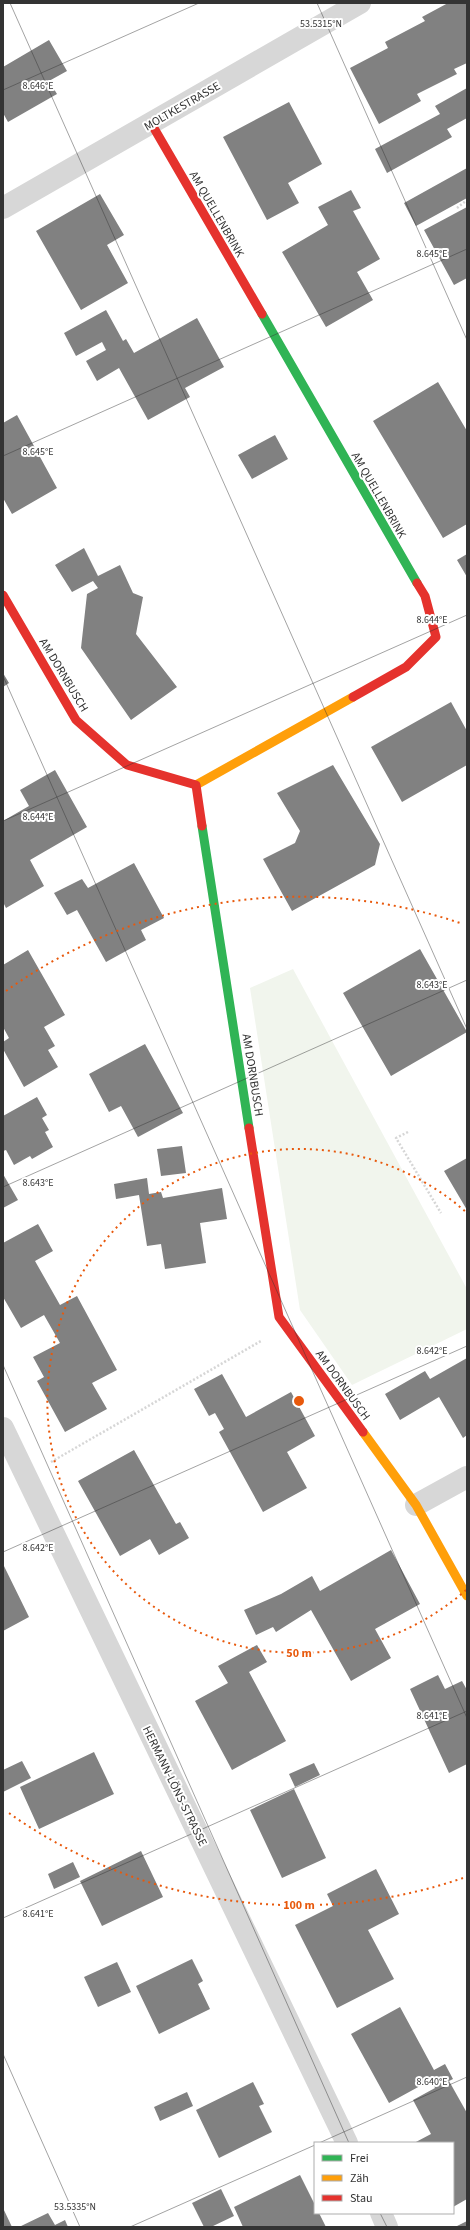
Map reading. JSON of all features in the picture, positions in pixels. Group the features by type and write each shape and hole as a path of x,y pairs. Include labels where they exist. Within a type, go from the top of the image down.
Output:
{"street":[{"name":"MOLTKESTRASSE","path":"3,208 360,3"},
{"name":"AM QUELLENBRINK","path":"151,123 424,596 436,637 406,667 196,785"},
{"name":"AM DORNBUSCH","path":"3,595 76,720 127,766 196,785 279,1318 416,1505 467,1596"},
{"name":"HERMANN-LÖNS-STRASSE","path":"3,1428 347,2142"},
{"path":"416,1505 467,1477"},
{"path":"381,2214 387,2227"}],"path":[{"path":"457,208 467,200"},
{"path":"408,1132 396,1138 441,1212"},
{"path":"26,1477 286,1326"}],"shaded area":[{"path":"293,969 467,1289 467,1329 352,1385 300,1310 250,988"}],"building":[{"path":"448,3 467,3 467,63 454,69 457,74 417,94 421,101 379,124 350,68 388,48 385,42 425,21 422,17"},
{"path":"49,40 67,71 49,81 57,94 8,122 3,113 3,67"},
{"path":"467,88 467,118 447,129 452,137 387,173 375,149 440,114 435,106"},
{"path":"289,102 322,164 288,183 299,203 267,220 223,137"},
{"path":"467,168 467,198 416,226 404,203"},
{"path":"351,190 361,208 353,211 380,259 357,272 373,300 326,327 282,252 328,225 318,207"},
{"path":"100,194 124,235 107,245 128,283 81,310 36,231"},
{"path":"467,207 467,278 454,285 424,230"},
{"path":"106,310 123,341 126,339 134,353 197,318 224,367 185,388 190,397 148,420 119,368 97,381 86,361 106,350 102,342 76,356 64,333"},
{"path":"438,382 467,431 467,524 443,538 373,421"},
{"path":"17,415 57,488 12,514 3,498 3,423"},
{"path":"275,435 288,459 252,479 238,455"},
{"path":"84,548 98,576 120,565 133,593 143,597 136,634 177,687 131,720 81,648 87,594 98,588 93,581 72,592 55,565"},
{"path":"467,554 467,577 457,560"},
{"path":"3,673 9,683 3,687"},
{"path":"451,702 467,731 467,765 402,802 371,747"},
{"path":"333,765 380,844 375,865 292,911 263,859 295,843 300,831 277,793"},
{"path":"55,770 87,827 30,860 44,886 6,908 3,902 3,821 29,806 20,790"},
{"path":"134,863 164,918 141,930 146,940 106,962 77,910 67,915 54,893 82,879 88,888"},
{"path":"420,949 467,1032 391,1076 343,993"},
{"path":"28,950 65,1015 44,1027 55,1046 48,1050 58,1067 24,1087 3,1049 3,1042 9,1038 3,1027 3,965"},
{"path":"145,1044 183,1113 138,1137 121,1106 109,1112 89,1074"},
{"path":"37,1097 47,1115 42,1118 49,1130 45,1132 53,1147 32,1159 30,1156 14,1165 6,1150 3,1151 3,1116"},
{"path":"182,1146 186,1173 161,1176 157,1149"},
{"path":"467,1158 467,1210 444,1171"},
{"path":"3,1174 18,1200 3,1208"},
{"path":"147,1178 149,1194 161,1192 163,1198 222,1188 227,1219 200,1223 206,1263 165,1269 161,1244 147,1246 139,1195 116,1199 114,1184"},
{"path":"38,1224 53,1251 35,1261 60,1305 77,1296 117,1370 92,1383 107,1409 65,1432 37,1381 44,1377 33,1357 60,1343 44,1315 21,1328 3,1297 3,1243"},
{"path":"467,1358 467,1435 463,1438 439,1397 400,1420 385,1394 425,1371 430,1379"},
{"path":"222,1374 246,1417 291,1392 315,1436 287,1452 307,1488 263,1512 219,1432 224,1429 215,1413 209,1416 194,1389"},
{"path":"134,1450 176,1524 180,1522 189,1538 159,1555 150,1539 120,1556 78,1481"},
{"path":"391,1550 420,1604 375,1629 391,1658 351,1681 311,1610 276,1632 273,1627 256,1635 244,1610 281,1594 312,1576 320,1591"},
{"path":"3,1564 29,1617 3,1631"},
{"path":"257,1645 267,1662 249,1672 286,1741 232,1770 195,1701 228,1683 218,1666"},
{"path":"438,1675 445,1689 462,1681 467,1690 467,1764 449,1773 410,1689"},
{"path":"94,1752 114,1794 39,1829 20,1787"},
{"path":"22,1761 31,1778 3,1792 3,1770"},
{"path":"314,1763 320,1775 295,1787 289,1774"},
{"path":"294,1789 326,1858 282,1878 250,1810"},
{"path":"141,1851 163,1897 102,1926 80,1881"},
{"path":"73,1862 80,1877 54,1889 48,1874"},
{"path":"376,1869 399,1914 368,1930 394,1979 337,2008 295,1925 333,1906 327,1894"},
{"path":"192,1959 203,1981 198,1984 210,2009 159,2034 136,1986"},
{"path":"117,1962 131,1992 98,2007 84,1977"},
{"path":"400,2007 434,2070 445,2064 453,2079 449,2081 467,2113 467,2199 454,2206 454,2142 416,2142 431,2134 413,2100 435,2088 431,2080 389,2103 351,2034"},
{"path":"253,2082 264,2104 259,2106 272,2132 219,2158 196,2110"},
{"path":"187,2092 193,2106 160,2121 154,2107"},
{"path":"300,2175 314,2203 314,2214 320,2214 326,2227 243,2227 234,2207"},
{"path":"221,2189 234,2216 211,2227 204,2227 192,2203"},
{"path":"3,2208 12,2227 3,2227"},
{"path":"48,2213 55,2225 65,2220 68,2227 19,2227"},
{"path":"467,2221 467,2227 455,2227"}],"traffic: fast":[{"path":"262,314 417,583"},
{"path":"202,826 249,1128"}],"traffic: slow":[{"path":"196,785 353,697"},
{"path":"363,1432 416,1505 467,1596"}],"traffic: jam":[{"path":"151,123 262,314"},
{"path":"353,697 406,667 436,637 425,596 417,583"},
{"path":"3,595 76,720 127,765 196,785 202,826"},
{"path":"249,1128 279,1317 363,1432"}]}
